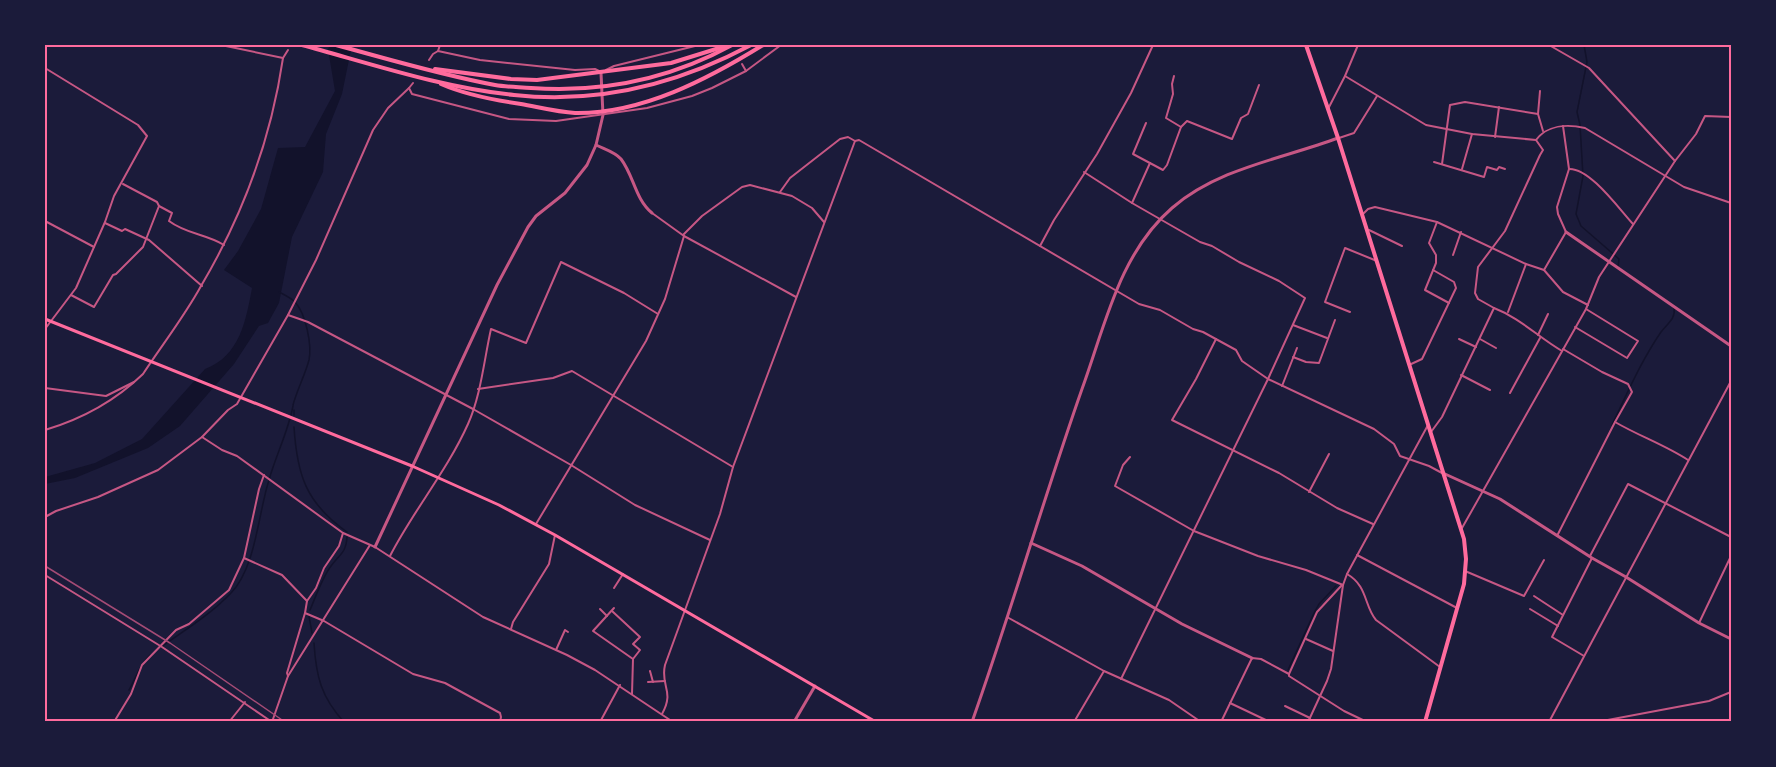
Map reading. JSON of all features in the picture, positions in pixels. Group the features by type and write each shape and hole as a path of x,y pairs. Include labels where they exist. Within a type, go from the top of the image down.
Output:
{"highway":[{"path":"302,45 432,80 516,96 609,95 668,81 721,61 751,45"},
{"path":"336,45 497,86 552,90 608,87 671,73 706,60 731,45"},
{"path":"406,64 480,75 537,80 670,63 731,45"},
{"path":"432,80 463,93 497,101 575,113 603,112 639,105 678,89 730,66 763,45"},
{"path":"1306,45 1338,138 1462,528 1466,549 1466,571 1425,722"}],"main road":[{"path":"45,319 412,466 536,524 876,722"}],"street":[{"path":"221,45 283,58"},
{"path":"429,60 438,51 440,45"},
{"path":"601,73 614,66 699,45"},
{"path":"409,88 412,94 509,119 556,121 671,102 712,88 746,71 781,45"},
{"path":"1040,246 1097,154 1131,93 1153,45"},
{"path":"1328,109 1358,45"},
{"path":"1549,45 1589,68 1676,161"},
{"path":"45,430 94,411 135,382 153,362 202,286 224,245 252,182 272,121 283,58 288,50"},
{"path":"438,51 490,62 575,70 595,69 601,73"},
{"path":"742,64 746,71"},
{"path":"45,68 138,125 147,136 114,196 105,223 71,295 45,329"},
{"path":"375,547 496,285 528,227 536,216 565,193 587,165 596,145 603,112 601,73"},
{"path":"1174,76 1173,93 1166,118 1181,127"},
{"path":"1345,76 1426,125 1472,134 1536,140"},
{"path":"45,517 125,486 158,470 201,437 237,404 288,315 316,260 373,130 388,108 413,83"},
{"path":"1146,123 1133,154 1163,170 1181,127 1187,122 1232,139 1241,118 1248,114 1259,85"},
{"path":"1540,91 1538,114 1543,131"},
{"path":"972,722 1116,290 1131,256 1151,228 1187,196 1235,171 1354,133 1377,96"},
{"path":"1442,164 1450,105 1465,102 1538,114"},
{"path":"1496,137 1499,107"},
{"path":"1462,528 1586,309 1599,277 1696,134 1705,116 1731,117"},
{"path":"1536,140 1543,131 1563,126 1585,128 1684,187 1731,203"},
{"path":"1563,126 1569,169 1557,207 1566,232 1731,346"},
{"path":"1462,170 1472,134"},
{"path":"780,192 790,178 840,139 848,137 855,141 859,140 1139,304 1160,310 1193,330 1236,350 1242,361 1268,379 1374,429 1394,444 1400,456 1428,466 1500,499 1699,623 1731,639"},
{"path":"1536,140 1543,150 1505,231 1478,267 1475,293 1479,299 1507,313 1562,350 1628,384 1632,392 1557,536"},
{"path":"662,714 669,699 663,673 665,665 710,540 733,467 855,141"},
{"path":"596,145 615,153 621,159 644,206 652,213 684,236 796,297"},
{"path":"1434,162 1484,177 1487,167 1497,170 1499,167 1504,169"},
{"path":"1132,203 1150,163"},
{"path":"1569,169 1587,174 1634,225"},
{"path":"1084,172 1200,242 1305,298 1234,450 1121,679"},
{"path":"122,183 172,213 169,219 175,226 224,245"},
{"path":"536,524 646,341 665,299 684,236 702,216 742,187 750,185 801,200 812,208 824,222"},
{"path":"71,295 94,307 113,275 140,252 159,206"},
{"path":"1362,215 1368,209 1376,207 1437,222 1526,264 1544,270 1563,292 1588,305"},
{"path":"45,221 94,247"},
{"path":"1437,222 1429,243 1436,257 1425,290 1449,303"},
{"path":"105,223 146,238 202,286"},
{"path":"1366,229 1401,246"},
{"path":"1453,255 1461,232"},
{"path":"1544,270 1566,232"},
{"path":"1350,312 1325,302 1345,248 1377,261"},
{"path":"390,556 404,529 439,478 468,424 491,329 526,343 561,262 624,293 658,314"},
{"path":"1507,313 1526,264"},
{"path":"1409,365 1422,358 1456,284 1433,270"},
{"path":"1431,433 1442,417 1494,308"},
{"path":"1575,327 1627,358 1638,341 1586,309"},
{"path":"1510,393 1548,314"},
{"path":"288,315 308,322 446,394 571,465 635,505 710,540"},
{"path":"1293,357 1306,362 1319,363 1335,320"},
{"path":"1293,325 1328,339"},
{"path":"1216,339 1172,420 1279,473 1337,508 1373,524"},
{"path":"1459,339 1476,347"},
{"path":"1480,339 1496,348"},
{"path":"1282,386 1297,348"},
{"path":"478,389 553,378 572,371 733,467"},
{"path":"1461,375 1490,390"},
{"path":"1549,722 1731,381"},
{"path":"45,388 106,396 135,382"},
{"path":"1615,422 1637,435 1667,447 1688,460"},
{"path":"1308,722 1331,669 1343,585 1347,574 1428,425"},
{"path":"201,437 237,456 343,532 390,556 483,617 555,650 620,685 673,722"},
{"path":"1310,492 1329,454"},
{"path":"1130,457 1123,465 1114,486 1194,531 1250,554 1306,570 1343,585"},
{"path":"114,722 131,694 142,665 162,647 176,630 189,624 229,590 244,558 264,475"},
{"path":"1584,656 1552,637 1628,484 1731,537"},
{"path":"288,676 307,601 316,588 324,568 339,546 343,532"},
{"path":"511,629 513,622 549,564 555,535"},
{"path":"1031,543 1100,575 1155,609 1252,658 1261,659 1289,674 1320,697 1367,722"},
{"path":"45,575 162,647 272,722 288,676 370,545"},
{"path":"1356,555 1457,608"},
{"path":"1699,623 1731,556"},
{"path":"244,558 282,575 307,601"},
{"path":"1466,571 1524,596 1544,560"},
{"path":"614,588 623,574"},
{"path":"1347,574 1364,592 1376,620 1440,667"},
{"path":"1289,674 1317,612 1339,586 1343,585"},
{"path":"1534,596 1563,615"},
{"path":"600,609 607,616"},
{"path":"632,694 633,659 640,650 633,644 640,637 613,609 593,631 633,659"},
{"path":"1530,609 1558,626"},
{"path":"305,613 324,621 413,674 445,683 500,713 500,722"},
{"path":"1007,617 1121,679 1169,700 1201,722"},
{"path":"555,650 565,630 568,632"},
{"path":"1305,639 1333,651"},
{"path":"1221,722 1252,658"},
{"path":"1074,722 1104,670"},
{"path":"650,671 653,682"},
{"path":"648,682 665,681"},
{"path":"600,722 620,685"},
{"path":"794,722 814,686"},
{"path":"1597,722 1700,703 1731,692"},
{"path":"229,722 245,702"},
{"path":"1230,703 1270,722"},
{"path":"1285,706 1310,718"}],"shaded area":[{"path":"331,45 352,45 342,94 326,134 323,172 292,237 279,303 268,323 259,326 234,364 180,426 148,448 75,478 45,484 45,477 95,463 142,439 205,369 217,363 234,346 244,324 252,288 224,270 238,251 261,209 278,148 305,147 335,91 328,49"}],"waterway":[{"path":"1584,45 1587,62 1577,112 1583,176 1576,214 1581,226 1619,259 1618,267"},
{"path":"279,292 292,299 299,307 309,338 309,360 293,405"},
{"path":"1612,425 1647,354 1672,318 1674,308"},
{"path":"161,647 215,608 239,582 251,555 265,494 293,406"},
{"path":"294,410 294,415"},
{"path":"294,427 298,460 306,487 322,510 347,532"},
{"path":"310,610 325,576 344,550 347,537"},
{"path":"1288,670 1319,604 1336,586"},
{"path":"309,616 312,633"},
{"path":"314,643 321,686 330,704 344,722"},
{"path":"129,690 140,667 150,655"}],"railway":[{"path":"45,566 170,643 285,722"}]}
